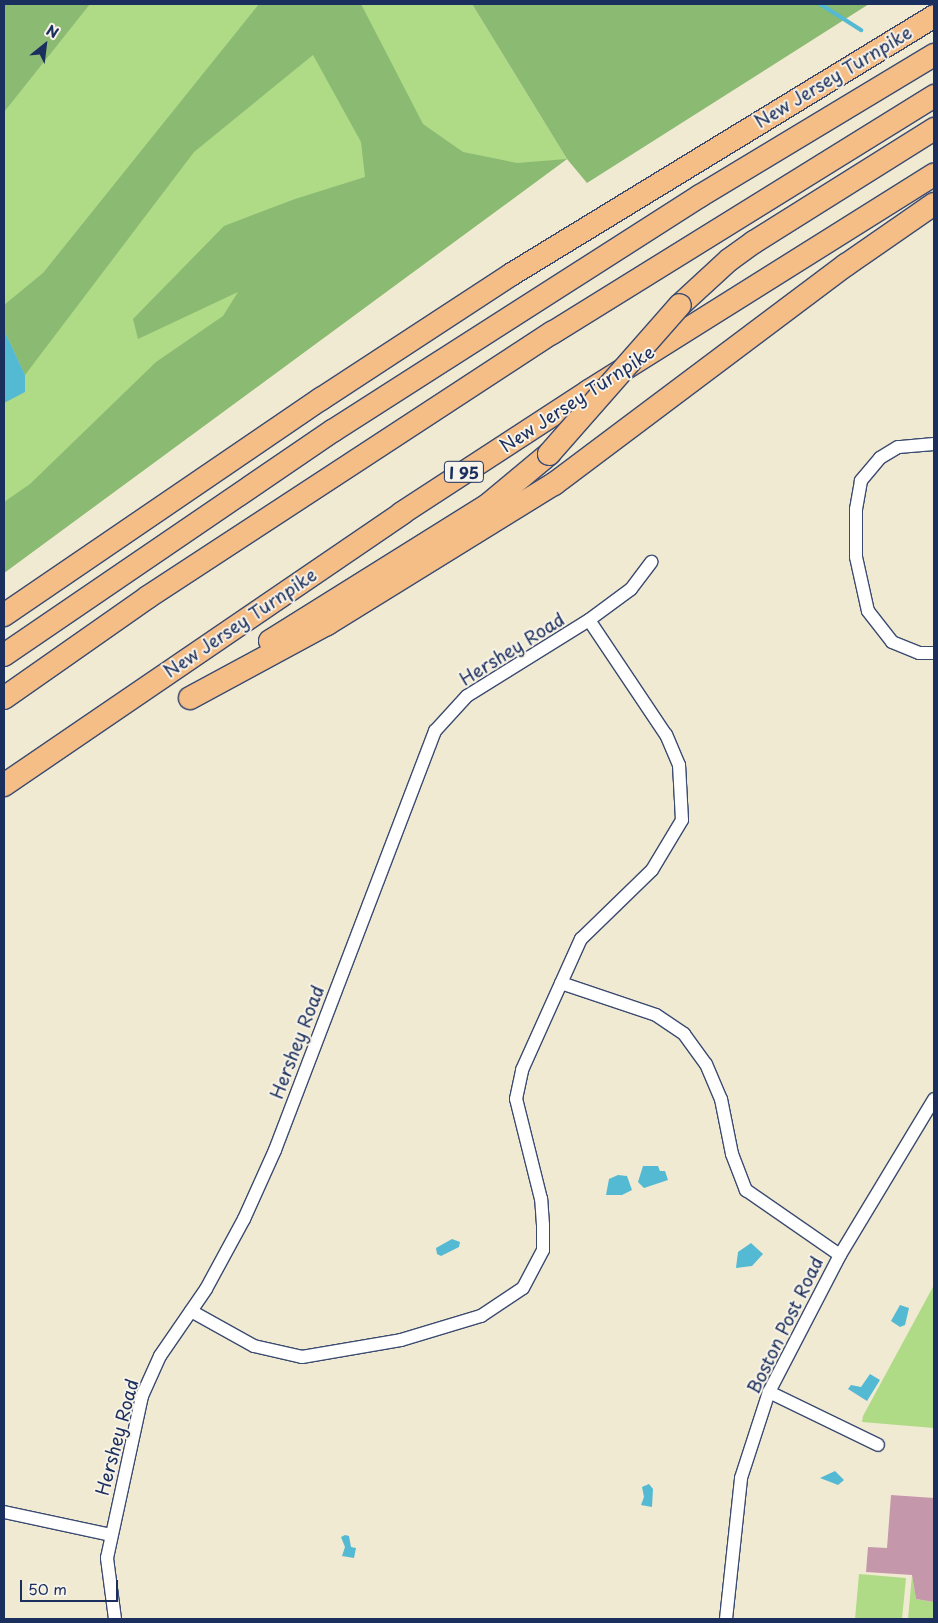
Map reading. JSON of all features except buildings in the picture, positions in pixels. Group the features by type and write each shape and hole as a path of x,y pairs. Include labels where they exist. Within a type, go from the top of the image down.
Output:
{"highway":[{"name":"New Jersey Turnpike","path":"4,615 321,399 512,274 934,16"},
{"name":"New Jersey Turnpike","path":"4,655 358,414 700,196 934,55"},
{"path":"4,698 148,597 552,333 934,96"},
{"path":"934,129 728,260 680,305 550,454 489,504 312,612 190,698 327,624 554,484 846,265 934,204"},
{"name":"New Jersey Turnpike","path":"4,785 402,512 589,391 934,175"}],"street":[{"path":"934,444 898,448 880,458 861,481 856,518 856,557 868,611 892,642 919,653 934,653"},
{"name":"Hershey Road","path":"115,1619 107,1558 142,1396 160,1356 191,1311 244,1219 275,1150 435,731 467,696 589,620 631,589 651,562"},
{"path":"191,1311 254,1346 302,1358 401,1340 481,1316 523,1288 543,1250 543,1226 541,1199 516,1099 522,1070 581,939 652,870 682,820 679,765 666,735 589,620"},
{"path":"561,983 656,1015 684,1034 706,1064 721,1098 732,1154 746,1190 840,1255"},
{"name":"Boston Post Road","path":"726,1619 741,1478 769,1392 840,1255 934,1098"},
{"path":"769,1392 878,1445"},
{"path":"4,1512 111,1536"}],"green space":[{"path":"4,4 472,4 567,159 4,573"},
{"path":"4,4 90,4 4,112"},
{"path":"259,4 361,4 423,124 463,152 517,163 567,159 4,573 4,502 30,484 156,362 223,316 238,292 138,339 133,319 224,226 295,199 365,177 361,142 313,55 194,152 25,375 4,330 4,305 43,273"},
{"path":"472,4 869,4 587,183 567,159"},
{"path":"934,1285 934,1428 862,1422 863,1416"},
{"path":"859,1574 906,1578 902,1619 855,1619"},
{"path":"912,1575 916,1599 934,1602 934,1619 908,1619"}],"water":[{"path":"4,330 25,375 25,392 4,403"},
{"path":"643,1166 658,1166 660,1171 665,1171 668,1180 644,1188 638,1182"},
{"path":"618,1175 627,1176 632,1190 622,1195 606,1195 609,1179"},
{"path":"452,1239 460,1242 459,1247 441,1256 437,1254 436,1248"},
{"path":"751,1243 763,1254 752,1266 736,1268 738,1252"},
{"path":"900,1305 909,1308 905,1325 900,1327 891,1321"},
{"path":"870,1374 880,1380 867,1401 848,1389 851,1385 861,1387"},
{"path":"835,1471 844,1480 838,1485 820,1478"},
{"path":"649,1484 653,1489 652,1507 641,1505 644,1497 642,1487"},
{"path":"349,1536 351,1547 356,1548 354,1558 342,1556 345,1547 341,1537"}],"waterway":[{"path":"820,4 861,30"}]}
